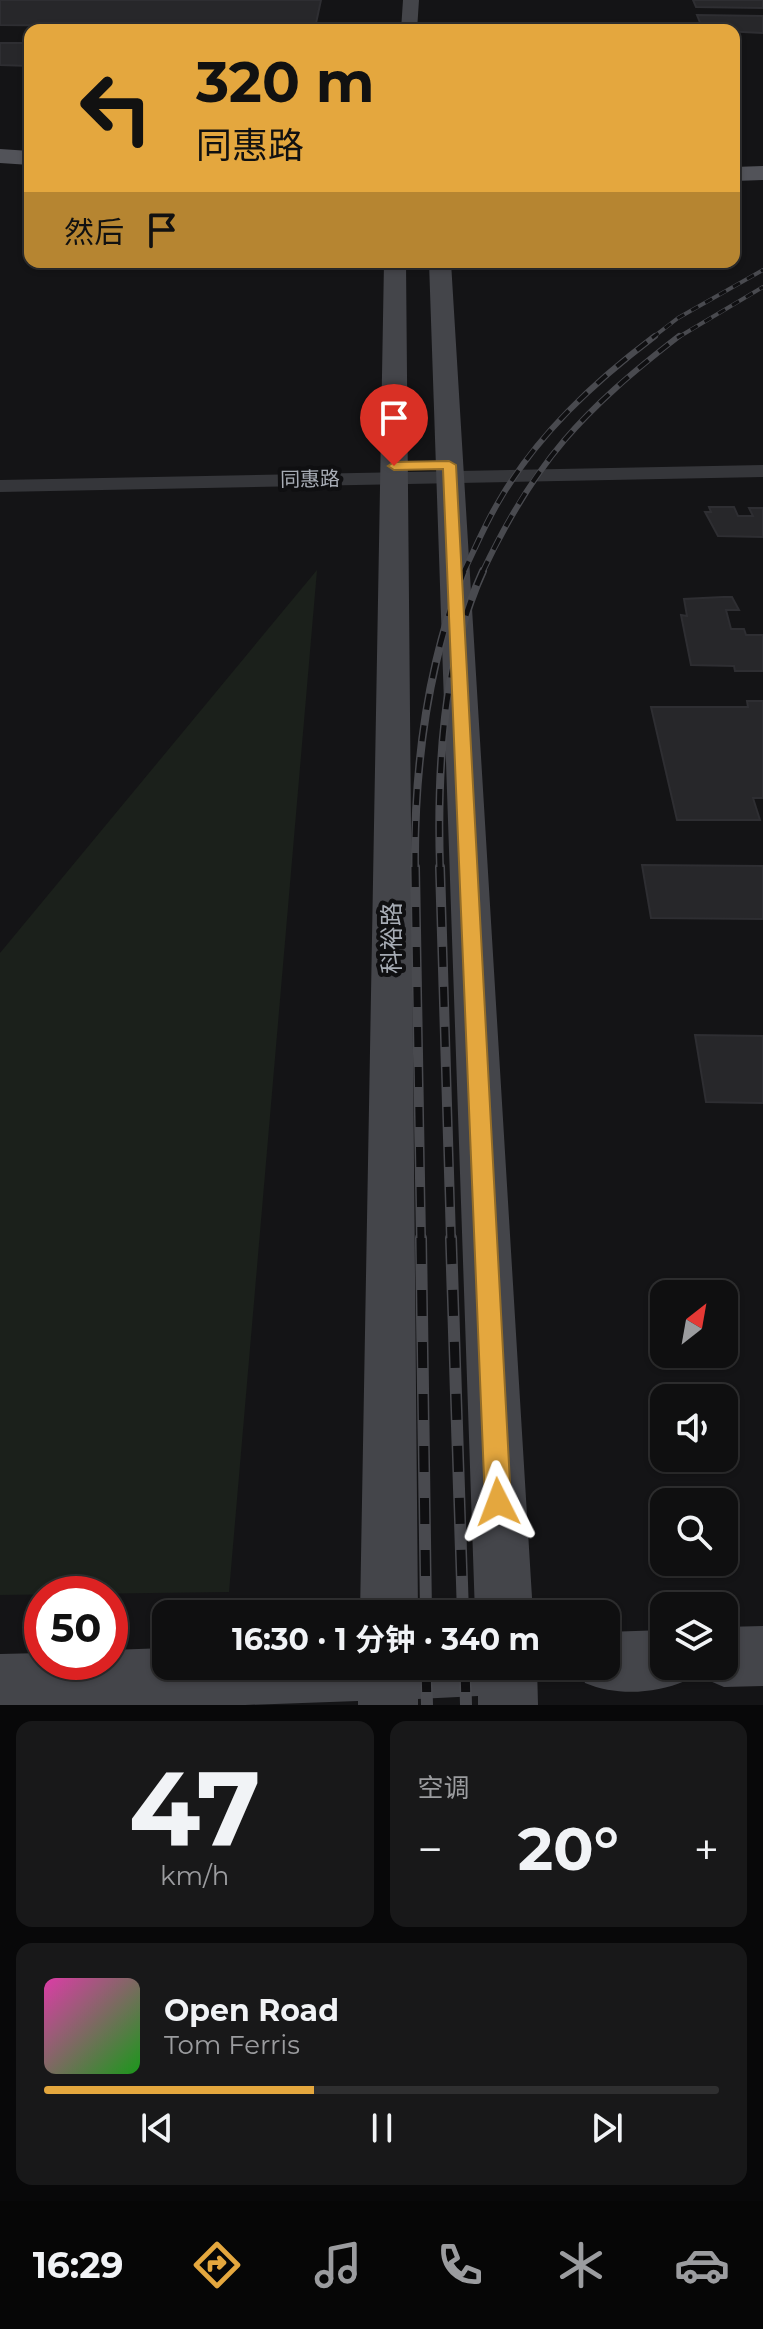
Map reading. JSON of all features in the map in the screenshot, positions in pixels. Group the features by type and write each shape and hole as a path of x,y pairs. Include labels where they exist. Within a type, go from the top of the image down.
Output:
{"main road":[{"path":"409,24 411,0"},
{"path":"0,138 24,140"},
{"path":"740,156 763,155"},
{"path":"0,156 24,158"},
{"path":"740,174 763,173"},
{"name":"科裕路","path":"388,1600 395,268"},
{"path":"440,268 503,1600"},
{"path":"738,1657 763,1656"},
{"path":"620,1662 650,1660"},
{"path":"0,1684 152,1676"},
{"path":"507,1680 508,1705"}],"street":[{"name":"同惠路","path":"450,471 763,459"},
{"name":"同惠路","path":"0,474 763,471"},
{"name":"同惠路","path":"0,486 394,472"}],"shaded area":[{"path":"317,570 229,1592 128,1593 128,1576 24,1576 24,1595 0,1595 0,953"}],"building":[{"path":"0,0 321,0 316,24 0,25"},
{"path":"693,0 763,0 763,8 696,7"},
{"path":"697,15 763,16 763,33 740,32 740,24 701,24"},
{"path":"0,43 24,43 24,66 0,65"},
{"path":"709,507 734,507 738,516 753,516 749,508 763,508 763,537 718,536 705,512 711,512"},
{"path":"732,597 739,610 726,610 731,629 744,629 746,635 763,635 763,671 735,671 734,666 691,665 681,615 687,616 684,599"},
{"path":"747,701 763,701 763,798 753,798 760,820 677,820 651,707 748,707"},
{"path":"642,865 763,866 763,919 651,918"},
{"path":"695,1035 763,1036 763,1103 706,1102"}],"railway":[{"path":"652,338 678,318 763,270"},
{"path":"677,338 763,287"},
{"path":"463,573 494,510 531,454 589,391 655,336"},
{"path":"483,571 522,499 564,441 615,389 679,336"},
{"path":"415,867 417,793 425,718 441,643 464,571"},
{"path":"440,867 441,756 445,717 459,642 483,571"},
{"path":"415,867 421,1240"},
{"path":"440,867 451,1240"},
{"path":"421,1238 426,1600"},
{"path":"451,1238 463,1600"},
{"path":"426,1680 427,1705"},
{"path":"465,1680 466,1705"}],"route":[{"path":"394,466 449,465 498,1502"}]}
